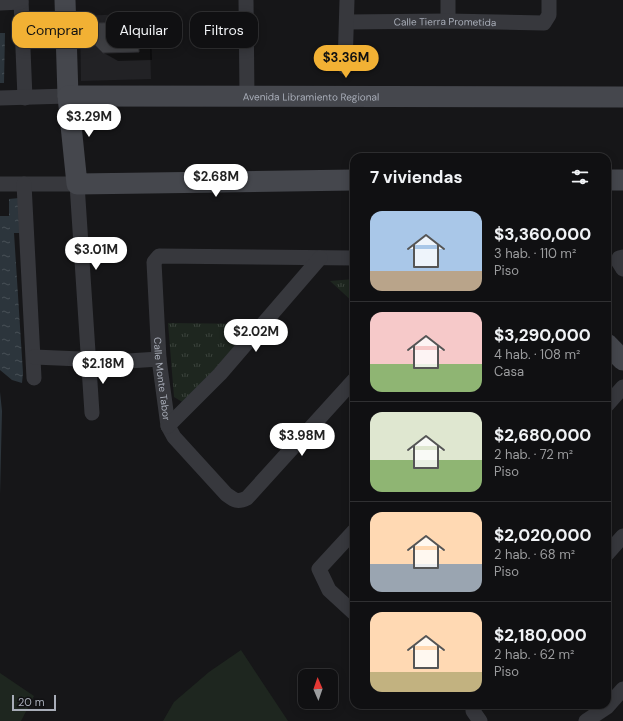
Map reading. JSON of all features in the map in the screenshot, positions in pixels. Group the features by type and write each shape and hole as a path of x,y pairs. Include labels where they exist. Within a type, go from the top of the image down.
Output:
{"street":[{"path":"64,0 68,96 77,184 92,414"},
{"path":"246,0 247,97"},
{"path":"345,67 347,22 346,0"},
{"path":"448,0 448,21"},
{"name":"Calle Tierra Prometida","path":"347,22 448,21 544,23 549,15 549,0"},
{"path":"0,3 21,1 25,98"},
{"name":"Avenida Libramiento Regional","path":"0,98 68,96 623,96"},
{"path":"0,184 350,180"},
{"path":"611,180 623,180"},
{"path":"24,184 34,378"},
{"name":"Calle Monte Tabor","path":"350,258 159,256 154,262 159,359 168,426 174,437 226,494 235,501 241,501 247,498 350,384"},
{"path":"623,257 619,258 618,261 623,269"},
{"path":"168,426 220,374 320,258"},
{"path":"611,348 623,360"},
{"path":"34,356 128,361 159,359"},
{"path":"611,400 623,387"},
{"path":"350,535 319,569 329,590 350,609"},
{"path":"611,550 623,536"},
{"path":"611,702 623,689"},
{"path":"473,709 480,721"},
{"path":"586,721 604,709"}],"shaded area":[{"path":"98,15 106,15 106,48 150,48 151,79 81,81 80,48 98,48"}],"green space":[{"path":"350,279 350,299 330,281"},
{"path":"168,323 257,324 184,403 174,397"},
{"path":"241,650 288,721 163,721 174,702 209,672"},
{"path":"0,673 34,696 21,721 0,721"}],"water":[{"path":"0,33 5,33 4,83 0,83"},
{"path":"19,198 20,233 14,233 23,373 22,383 12,380 0,370 0,216 9,216 9,199"},
{"path":"0,392 2,411 0,494"}],"building":[{"path":"98,23 106,23 106,48 139,48 139,52 103,53 98,48"}]}
